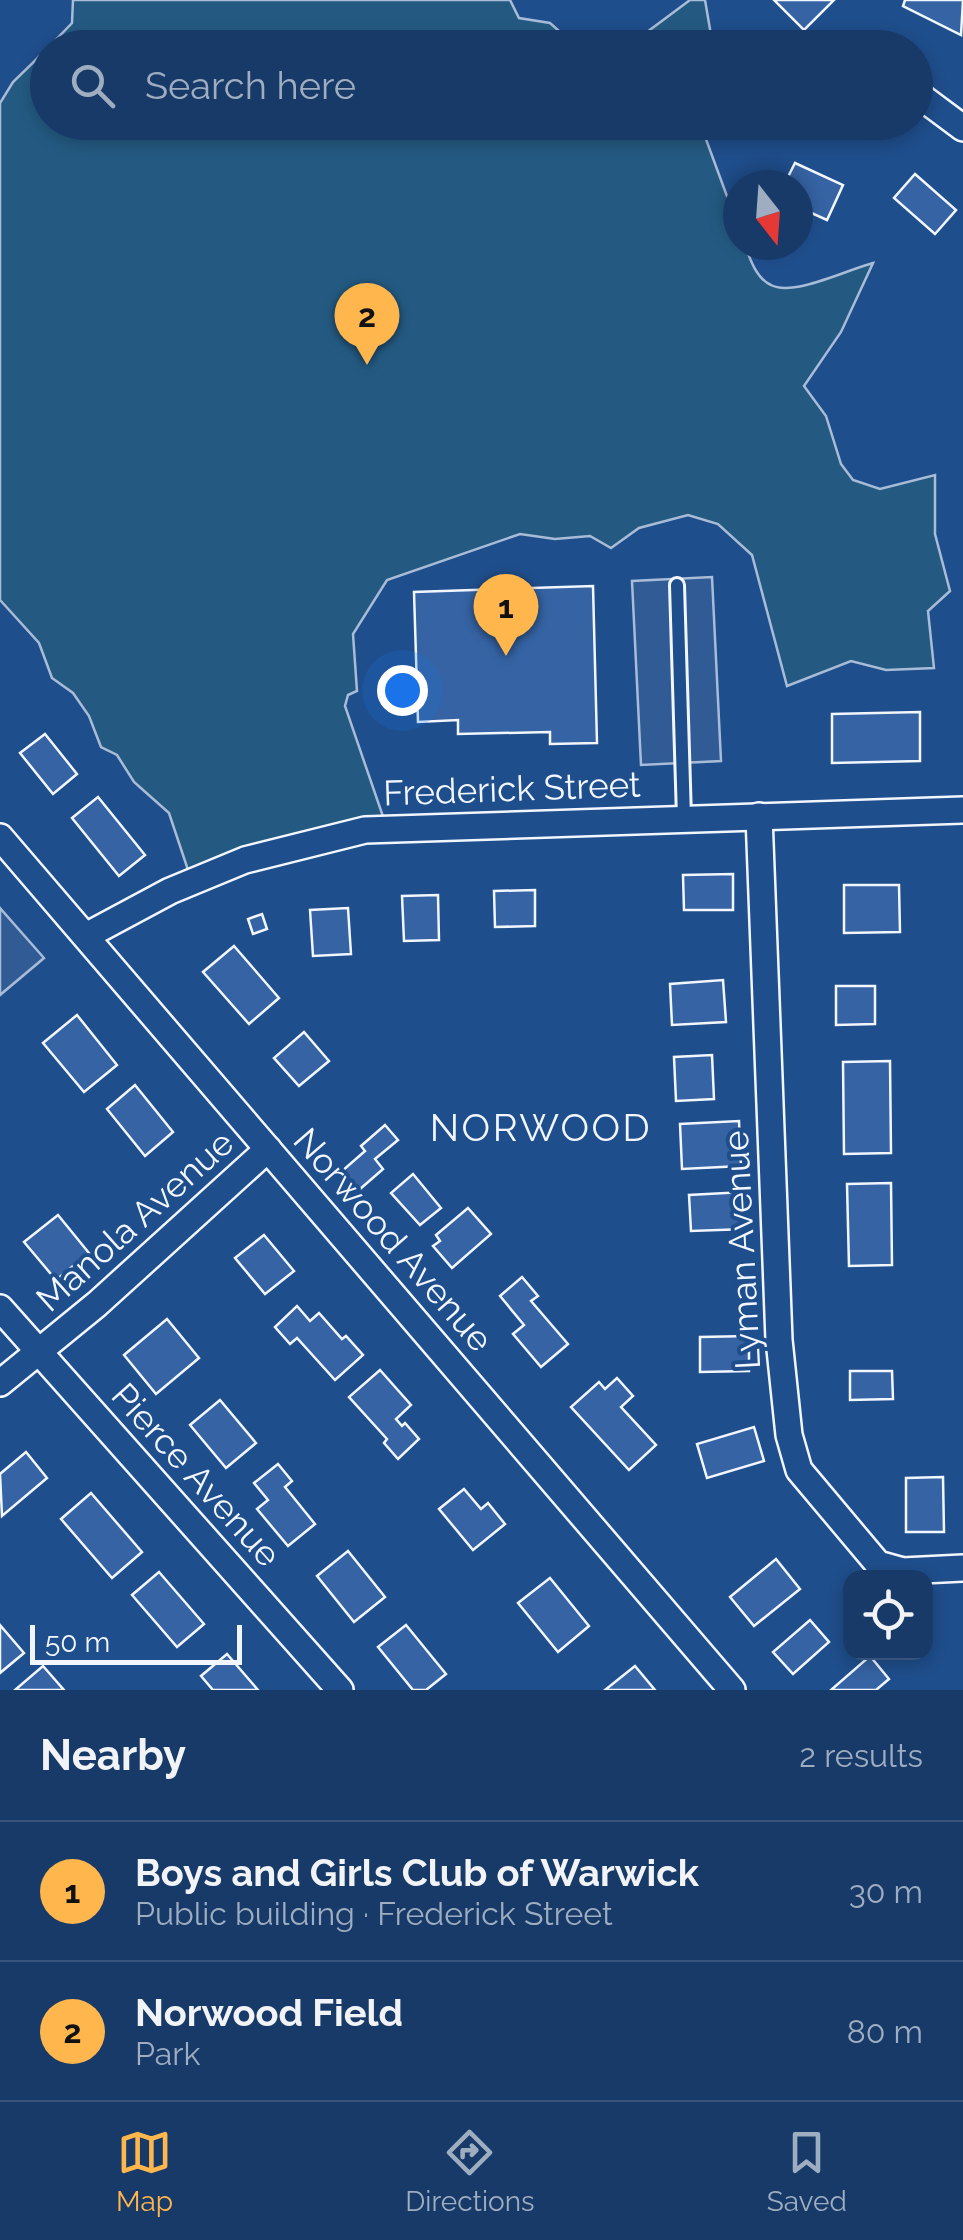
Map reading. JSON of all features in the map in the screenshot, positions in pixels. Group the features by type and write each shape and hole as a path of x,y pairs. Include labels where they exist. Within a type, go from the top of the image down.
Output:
{"street":[{"path":"933,106 963,128"},
{"name":"Frederick Street","path":"86,936 170,892 245,860 365,830 963,810"},
{"name":"Lyman Avenue","path":"759,816 779,1340 788,1435 799,1470 878,1564 903,1571 963,1568"},
{"name":"Norwood Avenue","path":"0,837 732,1690"},
{"name":"Manola Avenue","path":"0,1383 39,1353 268,1149"},
{"name":"Pierce Avenue","path":"0,1308 340,1690"}],"lane":[{"path":"677,585 684,818"}],"shaded area":[{"path":"73,0 510,0 519,18 550,23 558,30 65,30 72,23"},
{"path":"690,0 705,0 710,30 650,30"},
{"path":"30,65 30,140 706,140 723,185 723,260 751,260 761,278 781,288 821,281 873,263 841,332 804,386 826,416 841,464 853,480 880,489 935,475 935,534 950,591 928,611 934,668 886,670 851,661 787,686 752,555 718,524 688,515 639,528 611,548 590,536 555,539 520,534 387,580 353,634 357,691 348,695 345,706 388,831 192,882 169,813 134,782 117,755 101,747 89,716 73,693 52,678 39,643 0,600 0,103"},
{"path":"712,577 721,761 641,765 632,581"},
{"path":"0,908 44,958 0,995"}],"building":[{"path":"774,0 834,0 804,30"},
{"path":"905,0 963,0 961,35 903,6"},
{"path":"795,163 810,170 792,170"},
{"path":"813,171 843,185 827,220 813,214"},
{"path":"915,174 956,210 935,234 894,198"},
{"path":"593,586 597,743 550,744 550,732 458,734 458,720 418,722 414,592"},
{"path":"920,712 920,761 832,763 832,714"},
{"path":"45,734 77,774 53,794 20,753"},
{"path":"98,797 145,855 119,876 72,818"},
{"path":"733,874 733,910 684,910 683,875"},
{"path":"844,885 899,885 900,932 844,933"},
{"path":"535,890 535,926 495,927 494,891"},
{"path":"438,895 439,940 404,941 402,896"},
{"path":"348,908 351,954 313,956 310,910"},
{"path":"262,914 267,929 253,934 248,919"},
{"path":"234,946 279,998 249,1024 203,972"},
{"path":"723,980 726,1022 672,1025 670,984"},
{"path":"836,986 875,986 875,1024 836,1025"},
{"path":"77,1015 117,1065 84,1092 43,1043"},
{"path":"304,1032 329,1061 299,1086 274,1058"},
{"path":"712,1055 714,1099 676,1101 674,1057"},
{"path":"890,1061 891,1153 844,1154 843,1062"},
{"path":"135,1085 173,1132 145,1156 107,1109"},
{"path":"739,1121 741,1166 682,1169 680,1124"},
{"path":"385,1125 398,1140 375,1159 383,1169 359,1190 342,1171 365,1151 361,1146"},
{"path":"413,1174 441,1208 420,1225 391,1193"},
{"path":"891,1183 892,1265 849,1266 847,1184"},
{"path":"744,1192 746,1229 691,1231 689,1195"},
{"path":"468,1208 491,1234 452,1268 433,1246 440,1241 436,1235"},
{"path":"58,1215 89,1253 56,1280 24,1242"},
{"path":"264,1235 294,1271 265,1294 235,1258"},
{"path":"522,1277 538,1296 531,1301 568,1344 541,1367 513,1334 524,1325 500,1296"},
{"path":"297,1306 310,1321 319,1313 363,1355 335,1380 297,1338 290,1344 275,1327"},
{"path":"167,1319 199,1358 156,1394 124,1355"},
{"path":"749,1336 749,1371 700,1372 700,1337"},
{"path":"380,1370 411,1405 396,1419 419,1439 398,1459 384,1443 387,1439 349,1397"},
{"path":"850,1371 892,1371 893,1399 850,1400"},
{"path":"617,1378 633,1396 621,1407 656,1445 629,1470 571,1407 599,1382 605,1389"},
{"path":"220,1400 256,1443 226,1468 190,1425"},
{"path":"754,1427 764,1461 707,1478 697,1444"},
{"path":"26,1452 47,1478 2,1516 0,1474"},
{"path":"278,1464 292,1481 285,1487 315,1524 288,1546 257,1509 268,1500 254,1483"},
{"path":"943,1477 944,1532 906,1532 906,1478"},
{"path":"464,1489 481,1509 488,1503 505,1524 473,1550 439,1509"},
{"path":"91,1493 142,1552 112,1578 61,1519"},
{"path":"348,1551 385,1597 354,1622 317,1576"},
{"path":"776,1559 800,1589 754,1626 730,1597"},
{"path":"159,1572 204,1624 177,1647 132,1595"},
{"path":"550,1578 589,1626 558,1652 518,1603"},
{"path":"810,1620 829,1642 793,1674 773,1652"},
{"path":"0,1625 24,1653 0,1673"},
{"path":"406,1625 446,1674 426,1690 413,1690 378,1647"},
{"path":"227,1654 258,1690 213,1690 201,1676"},
{"path":"865,1660 873,1660 889,1679 876,1690 831,1690"},
{"path":"43,1666 64,1690 15,1690"},
{"path":"635,1666 655,1690 605,1690"}],"place":[{"name":"Norwood Field","path":"367,365"},
{"name":"Boys and Girls Club of Warwick","path":"506,656"}],"district":[{"name":"NORWOOD","path":"541,1128"}]}
